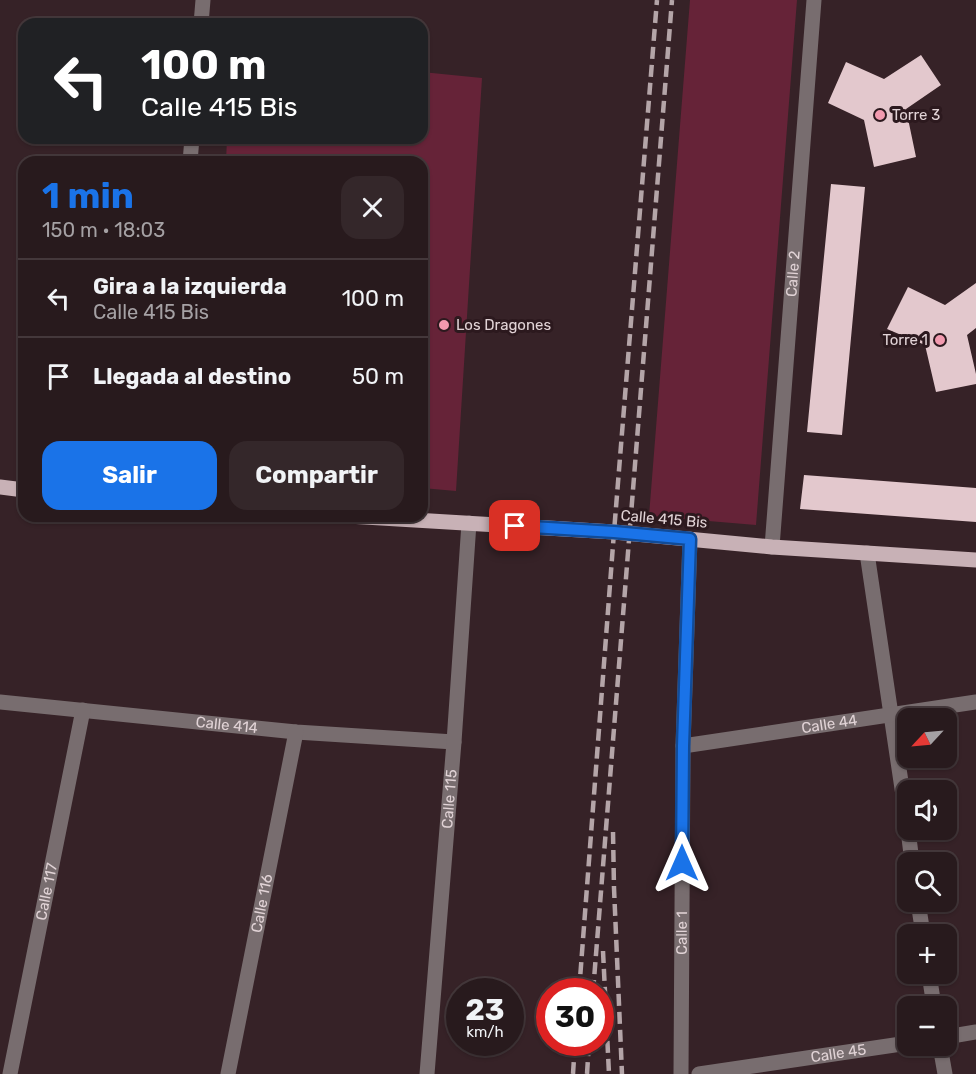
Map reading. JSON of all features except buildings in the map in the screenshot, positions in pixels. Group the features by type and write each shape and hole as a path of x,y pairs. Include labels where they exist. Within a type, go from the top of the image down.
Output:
{"main road":[{"path":"0,487 18,489"},
{"name":"Calle 415 Bis","path":"428,521 614,532 772,547 976,560"}],"street":[{"path":"202,18 203,0"},
{"name":"Calle 2","path":"772,547 814,0"},
{"name":"Calle 115","path":"427,1074 469,523"},
{"name":"Calle 1","path":"681,1074 683,746 690,539"},
{"path":"867,553 901,780"},
{"name":"Calle 414","path":"0,702 296,732 454,742"},
{"name":"Calle 44","path":"683,746 976,702"},
{"name":"Calle 117","path":"10,1074 82,710"},
{"name":"Calle 116","path":"228,1074 296,732"},
{"path":"957,1035 976,1032"},
{"name":"Calle 45","path":"699,1074 897,1045"},
{"path":"942,1056 945,1074"}],"shaded area":[{"path":"690,0 797,0 756,525 649,516"},
{"name":"Los Dragones","path":"428,73 482,78 456,491 428,489 428,156 226,156 227,144 428,144"}],"railway":[{"path":"580,978 657,0"},
{"path":"594,978 672,0"},
{"path":"613,832 622,1074"},
{"path":"603,951 609,1074"},
{"path":"573,1074 574,1056"},
{"path":"587,1074 588,1056"}],"place":[{"name":"Torre 3","path":"880,115"},
{"name":"Los Dragones","path":"444,325"},
{"name":"Torre 1","path":"940,340"}],"route":[{"path":"515,526 690,539 683,746 682,863"}]}
